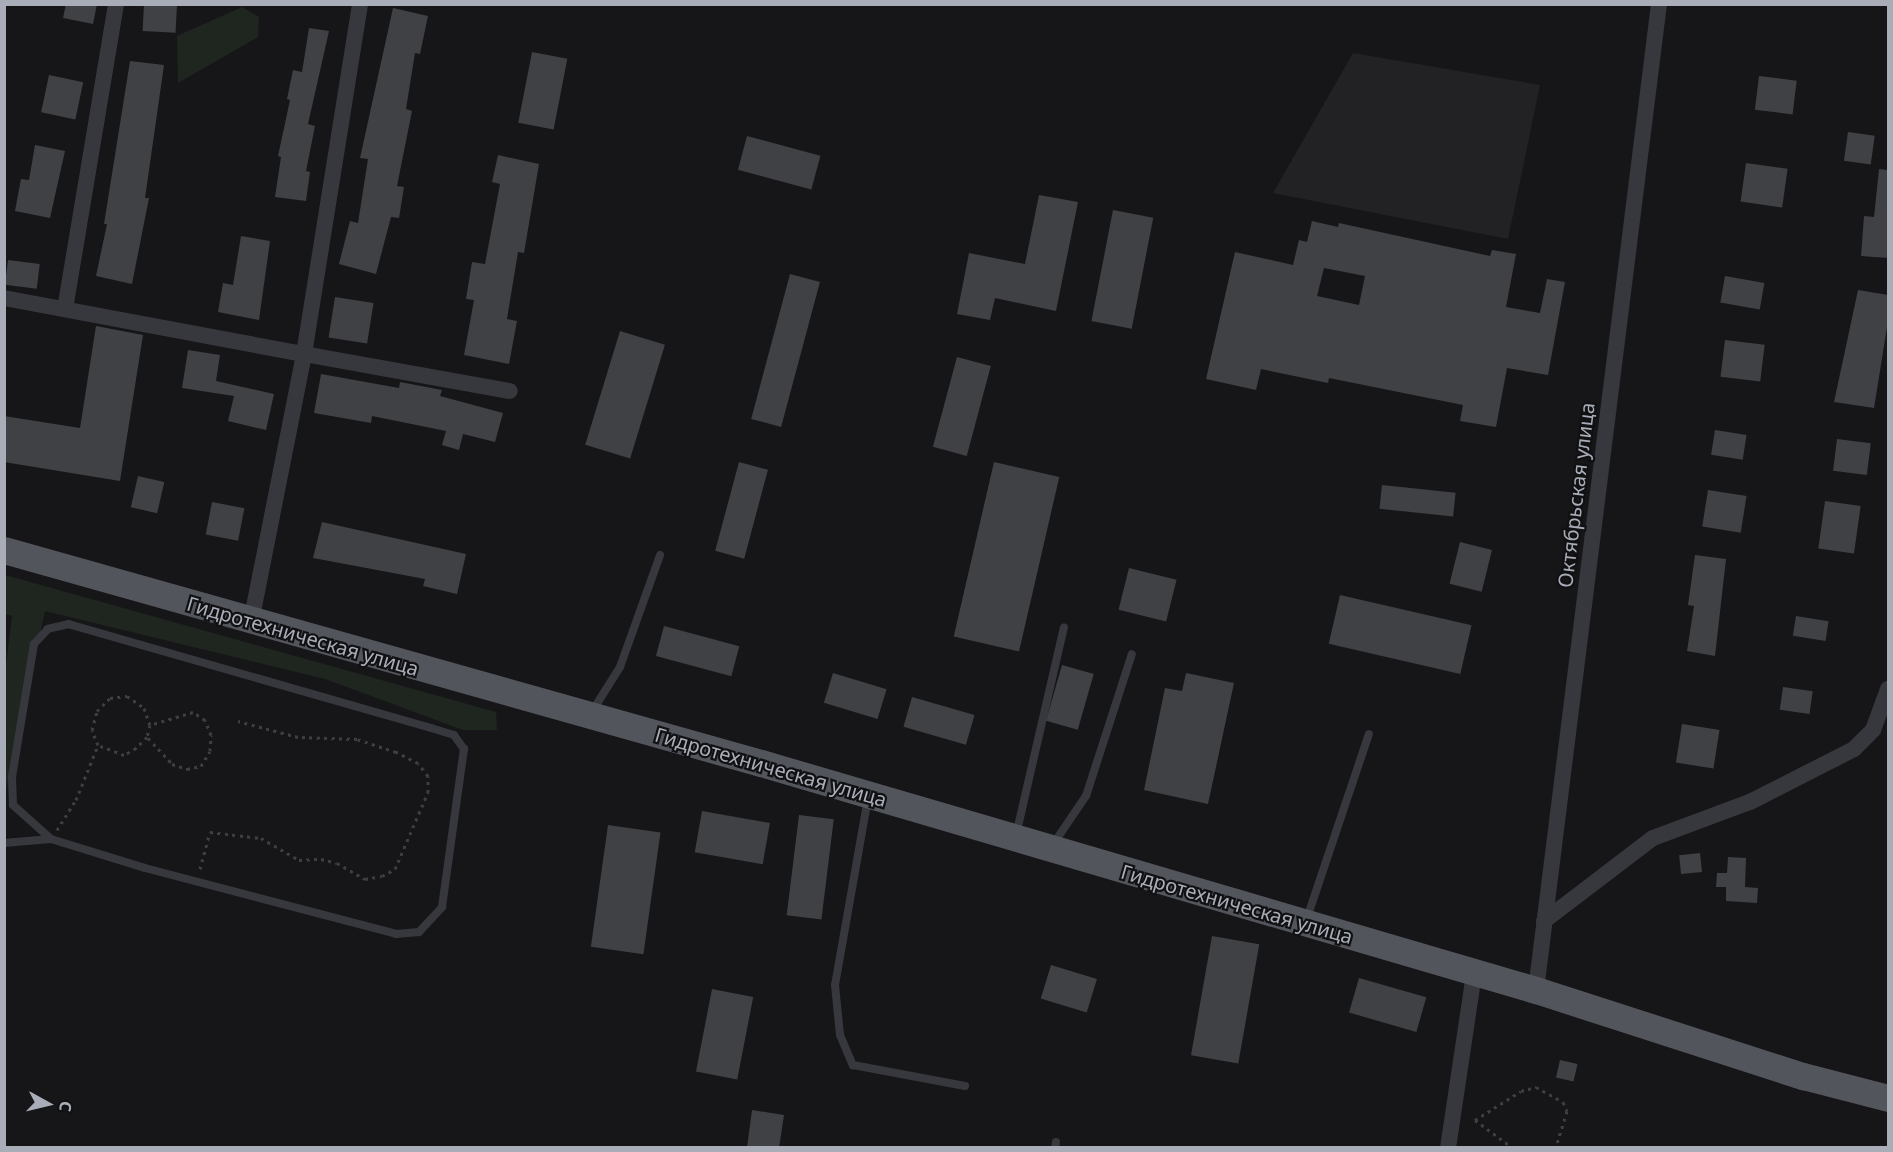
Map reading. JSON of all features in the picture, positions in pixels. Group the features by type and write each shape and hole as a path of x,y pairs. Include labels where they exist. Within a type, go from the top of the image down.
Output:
{"main road":[{"name":"Гидротехническая улица","path":"4,550 251,622 869,795 1474,974 1536,990 1803,1076 1888,1098"}],"street":[{"path":"65,309 116,4"},
{"path":"251,622 304,354 360,4"},
{"name":"Октябрьская улица","path":"1536,990 1659,4"},
{"path":"4,298 510,391"},
{"path":"1544,921 1653,838 1750,802 1854,749 1873,730 1888,690"},
{"path":"1448,1148 1474,974"}],"lane":[{"path":"589,716 620,667 660,555"},
{"path":"4,843 51,839 396,934 419,932 442,907 464,749 454,735 69,624 48,629 34,644 12,777 13,805 51,839"},
{"path":"1015,838 1064,627"},
{"path":"1051,849 1086,796 1132,654"},
{"path":"1305,924 1369,734"},
{"path":"869,795 835,986 840,1035 853,1065 966,1086"}],"path":[{"path":"51,839 76,800 98,745 92,730 97,711 110,698 127,696 144,708 150,725 147,737 124,755 98,745"},
{"path":"147,737 171,764 187,769 201,766 210,751 211,735 205,720 193,712 150,725"},
{"path":"197,881 210,832 261,838 299,860 321,859 338,863 365,879 382,876 395,869 428,792 428,777 418,763 396,752 357,739 298,737 238,721"},
{"path":"1513,1148 1474,1120 1521,1091 1536,1087 1563,1102 1568,1111 1556,1148"}],"shaded area":[{"path":"242,7 259,17 258,37 178,83 177,36"},
{"path":"1353,53 1540,85 1508,239 1273,193"},
{"path":"5,575 496,712 497,730 463,730 325,679 45,611 5,794 4,681 12,616 5,614"}],"building":[{"path":"66,4 97,4 93,24 63,18"},
{"path":"144,4 177,6 176,33 143,31"},
{"path":"393,8 428,16 420,54 415,53 406,109 412,111 397,186 404,187 399,218 391,217 376,274 339,264 350,221 358,223 368,159 360,158"},
{"path":"309,28 329,31 308,124 315,126 306,171 310,172 306,201 275,197 281,157 278,156 290,100 287,99 293,70 302,72"},
{"path":"532,52 567,59 554,130 518,123"},
{"path":"130,61 164,65 145,198 149,198 132,284 96,276 107,224 104,224"},
{"path":"49,75 83,82 75,119 41,112"},
{"path":"1759,76 1797,81 1793,114 1755,110"},
{"path":"1848,132 1875,136 1871,164 1844,161"},
{"path":"747,136 820,156 811,189 738,170"},
{"path":"35,145 65,151 50,218 15,211 21,179 29,180"},
{"path":"498,155 539,164 524,253 518,252 507,319 517,321 509,364 464,355 474,300 466,299 472,262 485,264 500,184 492,182"},
{"path":"1746,163 1788,169 1782,207 1741,202"},
{"path":"1879,169 1888,170 1888,258 1861,256 1864,216 1874,217"},
{"path":"1039,195 1078,202 1056,311 995,298 990,320 957,314 969,253 1025,264"},
{"path":"1113,210 1153,218 1132,329 1091,321"},
{"path":"1312,221 1338,227 1339,223 1490,256 1492,250 1516,254 1506,307 1540,313 1547,279 1565,282 1548,375 1507,368 1496,427 1460,421 1463,405 1329,378 1328,383 1261,369 1256,390 1206,379 1235,252 1293,265 1299,240 1307,242","holes":["1324,268 1365,276 1359,305 1317,296"]},
{"path":"241,236 270,241 259,320 218,312 223,283 233,285"},
{"path":"8,260 40,264 37,289 5,285"},
{"path":"790,274 820,282 781,427 751,419"},
{"path":"1725,276 1764,283 1760,310 1720,303"},
{"path":"1858,290 1888,295 1888,321 1874,408 1834,402"},
{"path":"335,297 374,303 367,344 329,337"},
{"path":"96,326 143,335 120,481 4,462 4,416 80,428"},
{"path":"620,331 665,345 630,459 585,445"},
{"path":"1725,340 1765,345 1760,382 1720,377"},
{"path":"188,350 220,355 216,381 274,394 266,430 228,421 234,396 182,388"},
{"path":"957,357 991,366 967,456 933,447"},
{"path":"321,374 399,388 400,382 442,390 440,396 503,413 495,442 463,434 459,450 442,445 446,431 372,416 371,423 314,413"},
{"path":"1715,430 1747,435 1743,460 1711,455"},
{"path":"1837,439 1871,443 1867,475 1833,471"},
{"path":"739,462 768,470 744,559 715,551"},
{"path":"994,462 1059,477 1019,651 954,636"},
{"path":"138,476 164,482 157,513 131,507"},
{"path":"1382,485 1456,493 1453,517 1379,509"},
{"path":"1708,490 1747,496 1741,533 1702,527"},
{"path":"1825,501 1861,506 1854,554 1818,549"},
{"path":"212,502 244,508 238,541 206,534"},
{"path":"322,522 466,554 457,594 423,586 425,579 313,558"},
{"path":"1460,542 1492,550 1482,592 1450,584"},
{"path":"1695,555 1726,559 1715,656 1687,651 1694,606 1688,605"},
{"path":"1129,568 1177,580 1166,622 1119,610"},
{"path":"1340,595 1472,625 1460,674 1329,644"},
{"path":"1796,616 1829,621 1825,641 1793,636"},
{"path":"664,626 739,646 731,676 656,656"},
{"path":"1062,665 1094,674 1078,730 1046,721"},
{"path":"833,673 887,689 877,719 824,703"},
{"path":"1186,673 1234,683 1208,804 1144,790 1165,688 1182,691"},
{"path":"1783,687 1813,691 1810,714 1780,710"},
{"path":"912,697 974,715 966,745 903,727"},
{"path":"1682,724 1720,730 1713,768 1676,763"},
{"path":"702,811 770,823 763,864 695,852"},
{"path":"799,815 834,819 821,920 787,915"},
{"path":"608,825 660,832 643,954 591,947"},
{"path":"1700,853 1702,872 1681,874 1679,855"},
{"path":"1728,857 1746,858 1745,887 1758,888 1757,903 1726,901 1726,887 1716,887 1717,873 1727,873"},
{"path":"1212,936 1259,944 1238,1063 1191,1055"},
{"path":"1051,965 1097,979 1087,1013 1041,998"},
{"path":"1359,978 1426,997 1416,1032 1349,1013"},
{"path":"712,989 753,997 737,1079 696,1071"},
{"path":"1560,1060 1578,1064 1573,1082 1556,1078"},
{"path":"752,1110 784,1115 779,1148 747,1148"}]}
